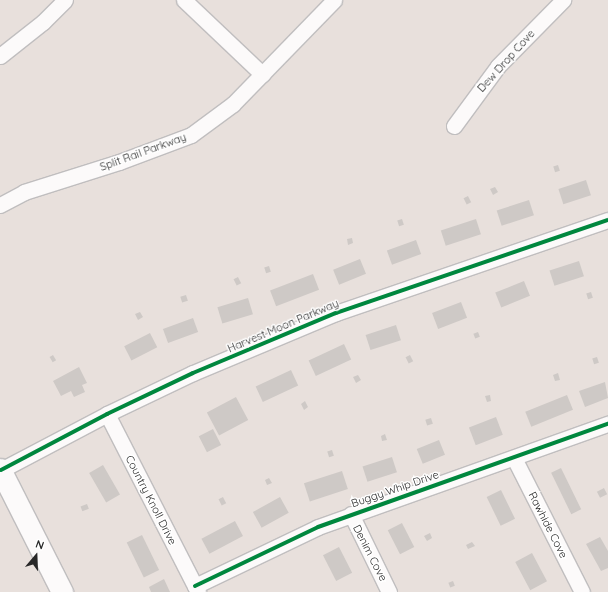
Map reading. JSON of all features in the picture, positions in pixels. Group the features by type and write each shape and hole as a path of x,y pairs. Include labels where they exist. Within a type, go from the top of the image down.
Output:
{"main road":[{"path":"0,470 62,592"}],"street":[{"path":"0,56 43,22 65,0"},
{"path":"184,0 262,74"},
{"name":"Split Rail Parkway","path":"0,205 24,192 119,162 191,135 233,104 334,0"},
{"name":"Dew Drop Cove","path":"454,126 498,66 563,0"},
{"name":"Harvest Moon Parkway","path":"0,470 107,414 193,374 336,313 608,220"},
{"name":"Country Knoll Drive","path":"107,414 197,589"},
{"name":"Buggy Whip Drive","path":"197,589 318,527 351,514 608,424"},
{"name":"Rawhide Cove","path":"514,458 582,592"},
{"name":"Denim Cove","path":"351,514 389,592"}],"building":[{"path":"558,165 560,171 555,172 553,167"},
{"path":"586,180 591,195 563,204 558,189"},
{"path":"495,187 498,192 493,195 490,189"},
{"path":"468,196 471,202 467,205 464,198"},
{"path":"529,200 534,215 502,226 497,211"},
{"path":"402,219 404,225 399,226 397,221"},
{"path":"476,219 481,234 446,246 441,230"},
{"path":"352,238 353,243 348,245 347,239"},
{"path":"416,240 421,254 392,265 387,251"},
{"path":"360,259 366,274 339,285 333,270"},
{"path":"579,261 584,276 554,286 550,271"},
{"path":"269,266 271,272 266,273 264,268"},
{"path":"313,274 319,290 276,306 270,290"},
{"path":"238,277 241,283 237,286 234,279"},
{"path":"524,281 530,296 501,307 495,293"},
{"path":"591,292 593,298 588,299 586,294"},
{"path":"186,295 188,301 182,303 180,297"},
{"path":"248,298 253,314 222,324 217,307"},
{"path":"461,302 467,318 438,329 432,313"},
{"path":"140,312 143,317 138,320 135,314"},
{"path":"193,318 198,332 168,343 163,329"},
{"path":"396,325 401,340 371,350 366,335"},
{"path":"478,332 480,337 475,339 473,334"},
{"path":"150,333 157,347 131,360 124,346"},
{"path":"344,344 351,359 316,376 309,360"},
{"path":"53,355 56,360 53,362 50,357"},
{"path":"410,355 413,361 409,364 406,357"},
{"path":"597,357 599,363 594,364 592,359"},
{"path":"79,367 87,383 82,385 85,392 74,397 71,391 61,396 53,381"},
{"path":"291,370 298,385 263,402 256,386"},
{"path":"558,373 560,380 555,381 553,375"},
{"path":"358,375 361,380 356,383 353,377"},
{"path":"605,382 608,398 585,407 579,391"},
{"path":"490,395 491,401 487,402 485,396"},
{"path":"567,395 573,410 531,427 525,412"},
{"path":"236,397 248,420 219,435 207,412"},
{"path":"305,401 308,407 304,410 301,404"},
{"path":"496,417 503,435 476,445 469,427"},
{"path":"431,418 433,424 427,426 425,420"},
{"path":"213,429 221,445 207,452 199,436"},
{"path":"385,434 387,440 382,441 381,436"},
{"path":"439,440 445,455 423,464 417,449"},
{"path":"332,450 334,456 329,457 327,452"},
{"path":"392,457 397,472 367,482 363,467"},
{"path":"103,465 120,494 106,502 89,473"},
{"path":"561,468 581,509 571,514 551,473"},
{"path":"342,471 348,489 310,501 304,483"},
{"path":"269,478 272,483 267,485 265,480"},
{"path":"604,488 607,494 600,498 597,492"},
{"path":"501,490 515,519 501,526 487,497"},
{"path":"223,497 226,503 222,506 219,499"},
{"path":"280,497 289,513 262,528 253,512"},
{"path":"87,504 89,509 82,511 81,507"},
{"path":"235,521 243,536 209,554 201,539"},
{"path":"402,523 414,547 400,554 388,530"},
{"path":"430,533 432,538 427,541 424,536"},
{"path":"142,535 159,570 144,578 127,542"},
{"path":"600,537 608,551 608,568 601,571 586,544"},
{"path":"472,542 475,546 468,549 466,545"},
{"path":"339,547 352,573 336,581 323,555"},
{"path":"532,553 547,581 530,590 515,562"},
{"path":"164,579 170,592 151,592 149,587"},
{"path":"453,581 455,586 450,588 448,583"}],"cycle path":[{"path":"1,470 107,414 193,373 336,313 608,220"},
{"path":"195,586 318,527 608,424"}]}
